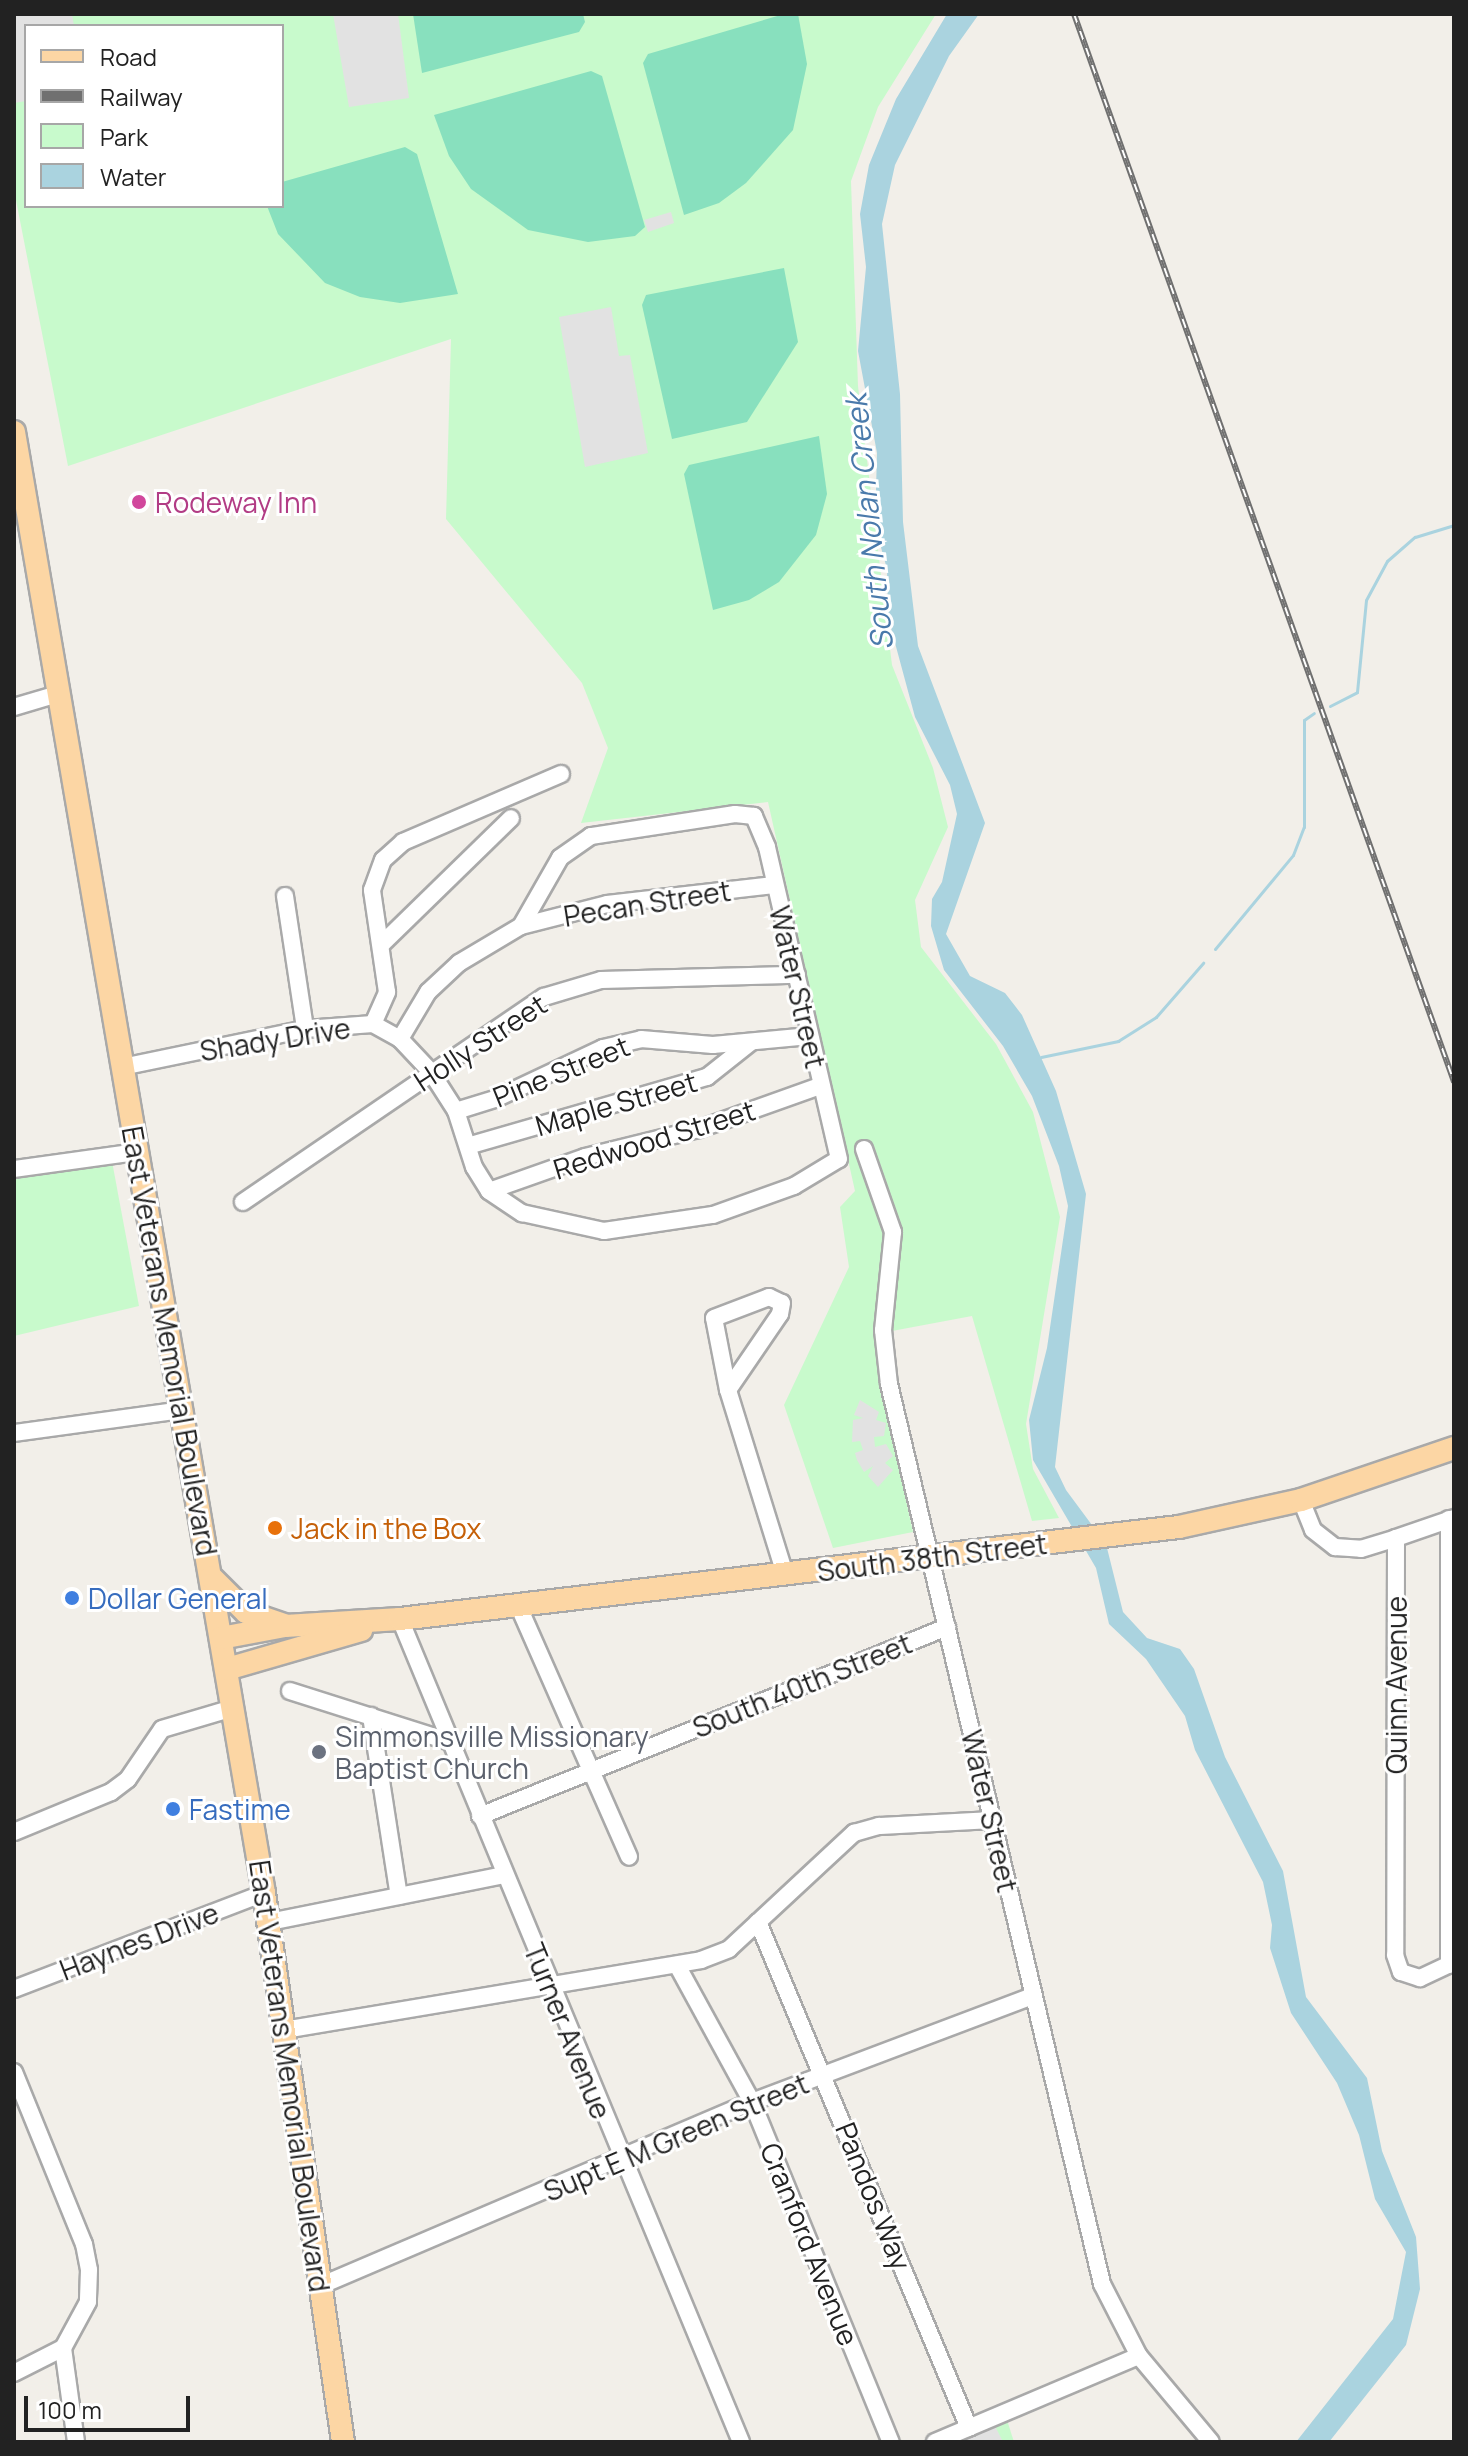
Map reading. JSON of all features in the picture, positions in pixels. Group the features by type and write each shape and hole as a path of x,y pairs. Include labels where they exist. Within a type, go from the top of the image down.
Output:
{"main road":[{"name":"East Veterans Memorial Boulevard","path":"14,432 269,1922 343,2442"},
{"name":"South 38th Street","path":"221,1638 285,1626 400,1619 1131,1534 1301,1500 1454,1448"},
{"path":"210,1575 246,1612 285,1626"},
{"name":"South 38th Street","path":"227,1669 400,1619"}],"street":[{"path":"14,707 58,694"},
{"path":"373,1024 387,992 372,890 383,860 403,842 561,774"},
{"path":"479,809 487,825 483,846"},
{"name":"Water Street","path":"489,1191 522,1213 604,1231 713,1215 794,1186 839,1159 797,975 754,816 735,814 591,836 560,858 521,926"},
{"path":"382,944 511,818"},
{"name":"Pecan Street","path":"521,926 607,904 774,885"},
{"path":"285,896 305,1029"},
{"path":"400,1039 428,992 459,963 521,926"},
{"name":"Holly Street","path":"243,1202 544,997 601,980 797,975"},
{"name":"Shady Drive","path":"122,1067 305,1029 373,1024 400,1039 431,1072 456,1111 471,1145 474,1167 489,1191"},
{"name":"Pine Street","path":"456,1111 495,1099 603,1048 641,1039 713,1045 810,1036"},
{"name":"Maple Street","path":"471,1145 707,1077 751,1042"},
{"name":"Redwood Street","path":"489,1191 585,1157 699,1129 820,1086"},
{"name":"Water Street","path":"864,1149 893,1232 884,1355 1102,2284 1139,2356 1211,2442"},
{"path":"14,1169 137,1152"},
{"path":"728,1390 780,1314 778,1299 769,1297 714,1318 728,1390 785,1574"},
{"path":"14,1433 182,1410"},
{"path":"1301,1500 1313,1530 1335,1547 1361,1549 1452,1518 1452,1964"},
{"name":"Quinn Avenue","path":"1396,1538 1395,1955 1401,1972 1420,1978 1452,1964"},
{"path":"518,1605 629,1857"},
{"name":"Turner Avenue","path":"400,1619 736,2441"},
{"name":"South 40th Street","path":"480,1816 947,1627"},
{"path":"290,1691 448,1741"},
{"path":"14,1832 111,1792 128,1779 162,1729 233,1708"},
{"path":"371,1716 399,1896"},
{"path":"284,2030 548,1982 677,1965 729,1949 854,1833 879,1826 994,1820"},
{"path":"269,1922 504,1875"},
{"name":"Haynes Drive","path":"14,1989 264,1893"},
{"name":"Pandos Way","path":"758,1922 969,2428"},
{"name":"Cranford Avenue","path":"677,1965 752,2102 891,2442"},
{"name":"Supt E M Green Street","path":"322,2285 752,2102 1032,1996"},
{"path":"14,2072 84,2244 89,2270 88,2302 63,2348 14,2373"},
{"path":"63,2348 76,2442"},
{"path":"935,2442 1139,2356"}],"green space":[{"path":"14,14 936,14 878,107 851,181 858,386 892,665 933,768 948,827 915,900 921,947 996,1044 1033,1112 1060,1217 1026,1424 1033,1469 1059,1518 1032,1521 972,1316 876,1334 879,1378 913,1532 833,1548 784,1405 849,1267 840,1207 855,1191 768,802 581,823 608,748 582,683 446,519 451,339 68,466 14,190"},
{"path":"413,14 583,14 585,22 579,32 422,73"},
{"path":"784,14 798,14 807,64 793,130 746,183 719,203 684,215 643,63 648,54"},
{"path":"591,71 602,76 645,227 635,236 588,242 528,230 471,189 449,156 434,115"},
{"path":"405,147 417,154 458,294 400,303 360,297 325,283 278,234 268,208 284,208 284,181"},
{"path":"784,268 798,342 747,422 672,439 642,305 646,295"},
{"path":"819,436 827,494 816,535 779,582 749,600 713,610 684,474 689,465"},
{"path":"111,1156 139,1306 14,1336 14,1174"},
{"path":"1007,2420 1014,2442 948,2442"}],"shaded area":[{"path":"14,14 72,14 74,24 24,24 24,101 14,103"},
{"path":"333,14 398,14 409,98 349,107"},
{"path":"671,212 674,223 648,232 644,220"},
{"path":"611,307 619,356 630,355 648,453 585,467 559,317"},
{"path":"860,1400 879,1412 876,1420 886,1423 884,1436 874,1437 875,1447 886,1444 893,1456 885,1463 893,1470 878,1487 868,1476 873,1466 864,1472 857,1460 855,1453 863,1450 860,1441 852,1442 853,1420 863,1418 854,1415"},
{"path":"994,2424 1003,2442 945,2442"}],"water":[{"path":"947,14 979,14 949,56 895,165 882,224 900,394 903,522 918,646 985,823 946,934 970,976 1005,993 1022,1015 1056,1091 1086,1194 1055,1467 1066,1490 1106,1544 1123,1612 1147,1638 1180,1649 1194,1669 1225,1757 1283,1871 1306,1997 1367,2078 1382,2151 1416,2237 1420,2289 1406,2345 1329,2442 1296,2442 1393,2319 1406,2252 1375,2199 1359,2135 1337,2083 1291,2013 1270,1948 1272,1925 1263,1882 1195,1750 1185,1716 1146,1659 1109,1624 1096,1568 1033,1460 1029,1420 1047,1348 1068,1206 1059,1166 1032,1096 1003,1046 944,970 931,926 932,899 942,882 957,814 950,785 915,717 888,617 887,569 875,526 877,453 858,351 866,267 860,214 869,165 896,99"}],"waterway":[{"path":"1330,706 1357,692 1366,600 1387,561 1415,537 1454,525"},
{"path":"1215,949 1293,855 1304,827 1304,720 1314,713"},
{"path":"1041,1057 1118,1041 1156,1017 1203,963"}],"railway":[{"path":"1074,14 1454,1082"}],"place":[{"name":"Rodeway Inn","path":"139,502"},
{"name":"Jack in the Box","path":"275,1528"},
{"name":"Dollar General","path":"72,1598"},
{"name":"Simmonsville Missionary Baptist Church","path":"319,1752"},
{"name":"Fastime","path":"173,1809"}],"water label":[{"name":"South Nolan Creek","path":"869,522"}]}
